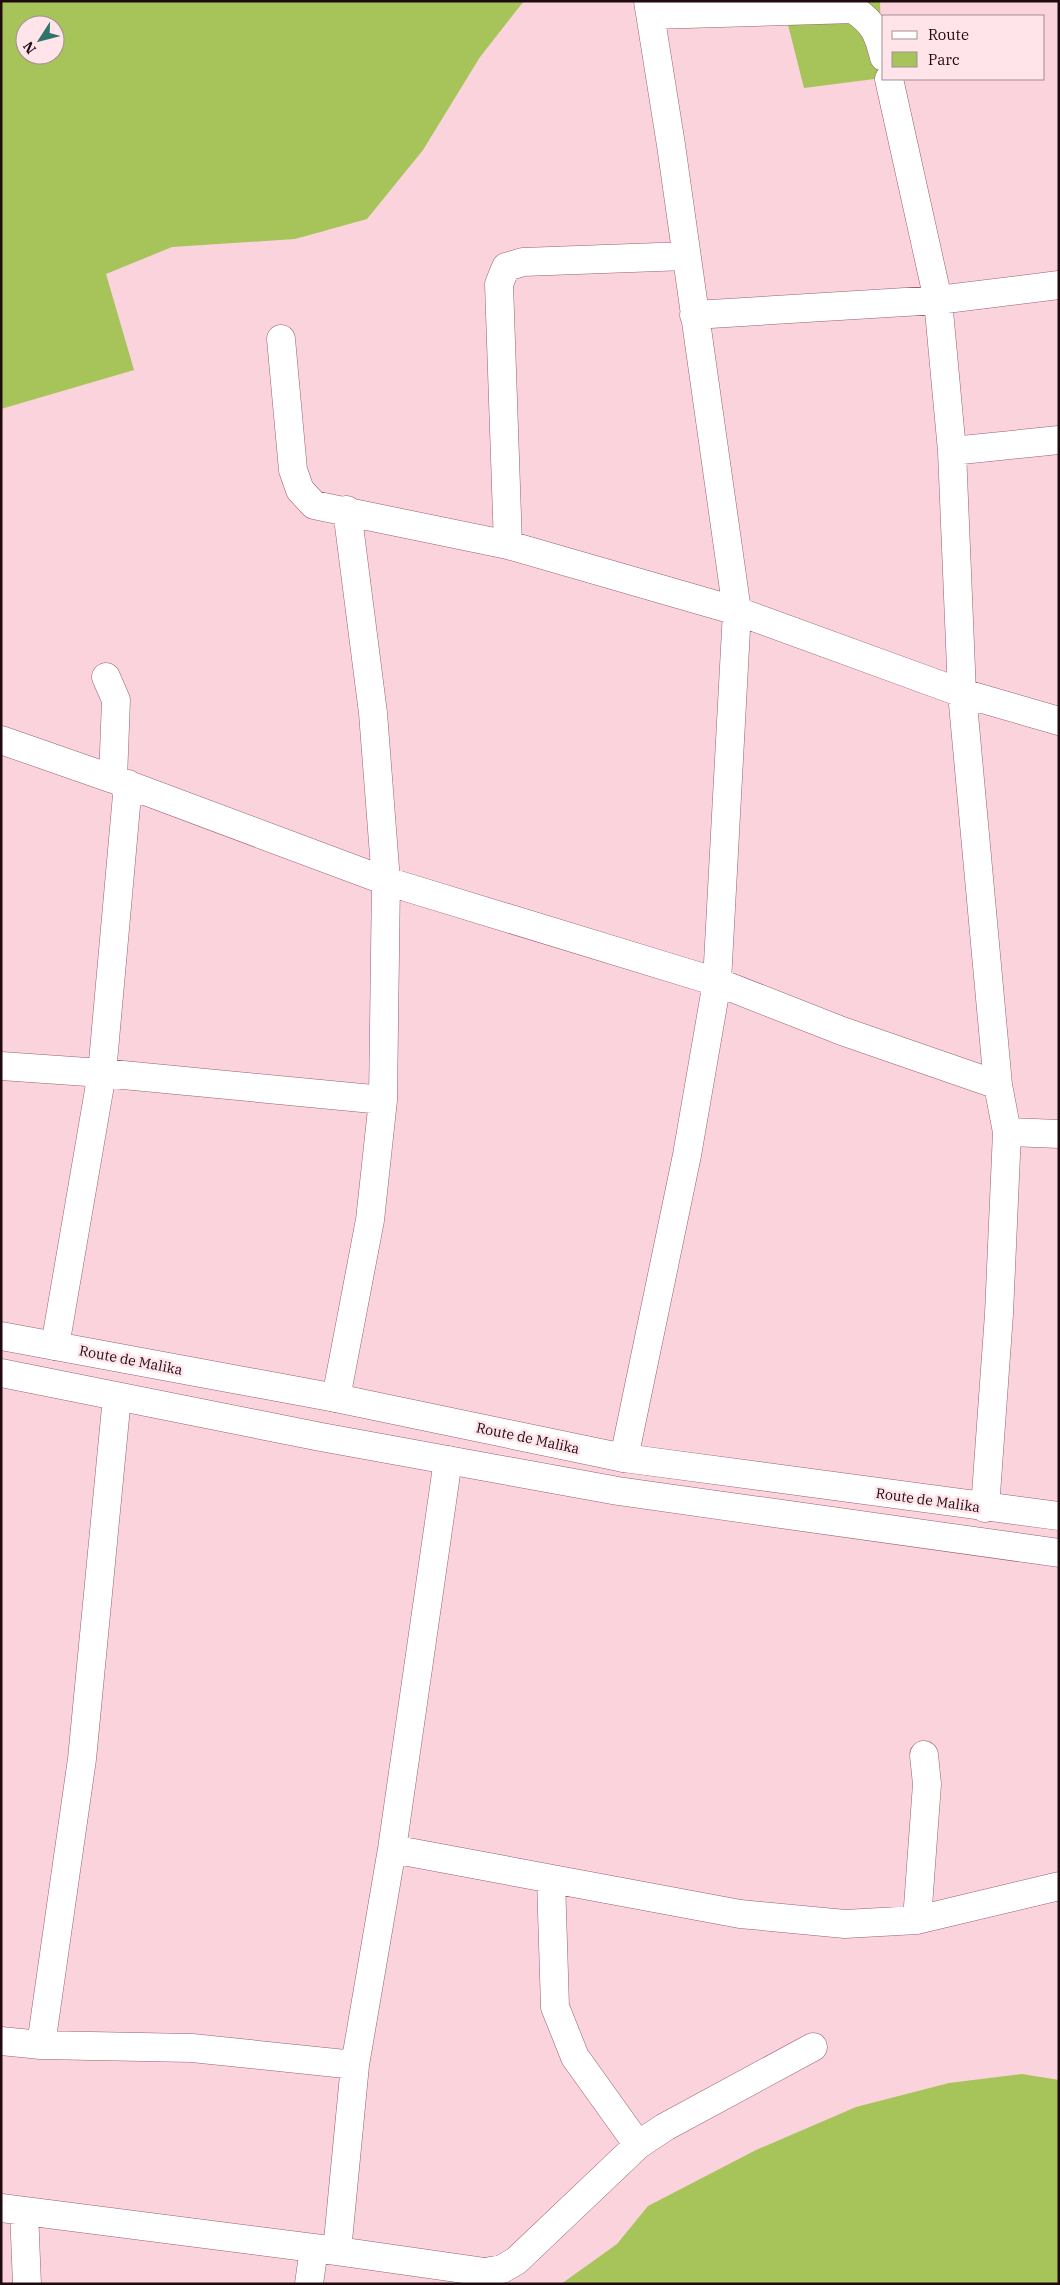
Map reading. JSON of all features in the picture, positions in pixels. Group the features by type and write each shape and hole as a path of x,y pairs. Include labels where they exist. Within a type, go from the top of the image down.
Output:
{"street":[{"path":"624,1458 686,1155 717,982 737,611 650,8 853,9 868,19 879,35 882,48"},
{"path":"889,80 938,300 952,451 962,693 998,1085 1007,1132 999,1314 985,1508"},
{"path":"508,545 499,284 506,267 523,262 686,256"},
{"path":"694,315 938,300 1059,285"},
{"path":"281,339 293,470 300,490 314,505 347,510 508,545 737,611 962,693 1059,721"},
{"path":"952,451 1059,440"},
{"path":"336,1398 370,1220 383,1100 386,881 373,713 347,510"},
{"path":"55,1346 102,1073 121,781 116,700 106,676"},
{"path":"1,740 121,781 386,881 717,982 842,1031 998,1085"},
{"path":"1,1066 102,1073 383,1100"},
{"path":"1007,1132 1059,1134"},
{"name":"Route de Malika","path":"1,1336 336,1398 624,1458 985,1508 1059,1516"},
{"path":"1,1374 618,1491 1059,1554"},
{"path":"41,2045 82,1759 117,1397"},
{"path":"309,2284 326,2250 392,1849 448,1460"},
{"path":"917,1920 926,1784 924,1755"},
{"path":"392,1849 740,1914 844,1924 917,1920 1059,1886"},
{"path":"551,1879 555,2006 575,2057 638,2145"},
{"path":"1,2041 41,2045 192,2048 355,2065"},
{"path":"28,2284 13,2210 485,2272 502,2269 516,2261 638,2145 664,2127 812,2046"}],"green space":[{"path":"1,1 524,1 480,57 423,150 367,219 295,239 172,247 106,274 134,370 1,409"},
{"path":"782,1 880,1 882,78 804,88"},
{"path":"1022,2074 1059,2080 1059,2284 561,2284 617,2244 648,2206 756,2150 856,2107 949,2083"}]}
